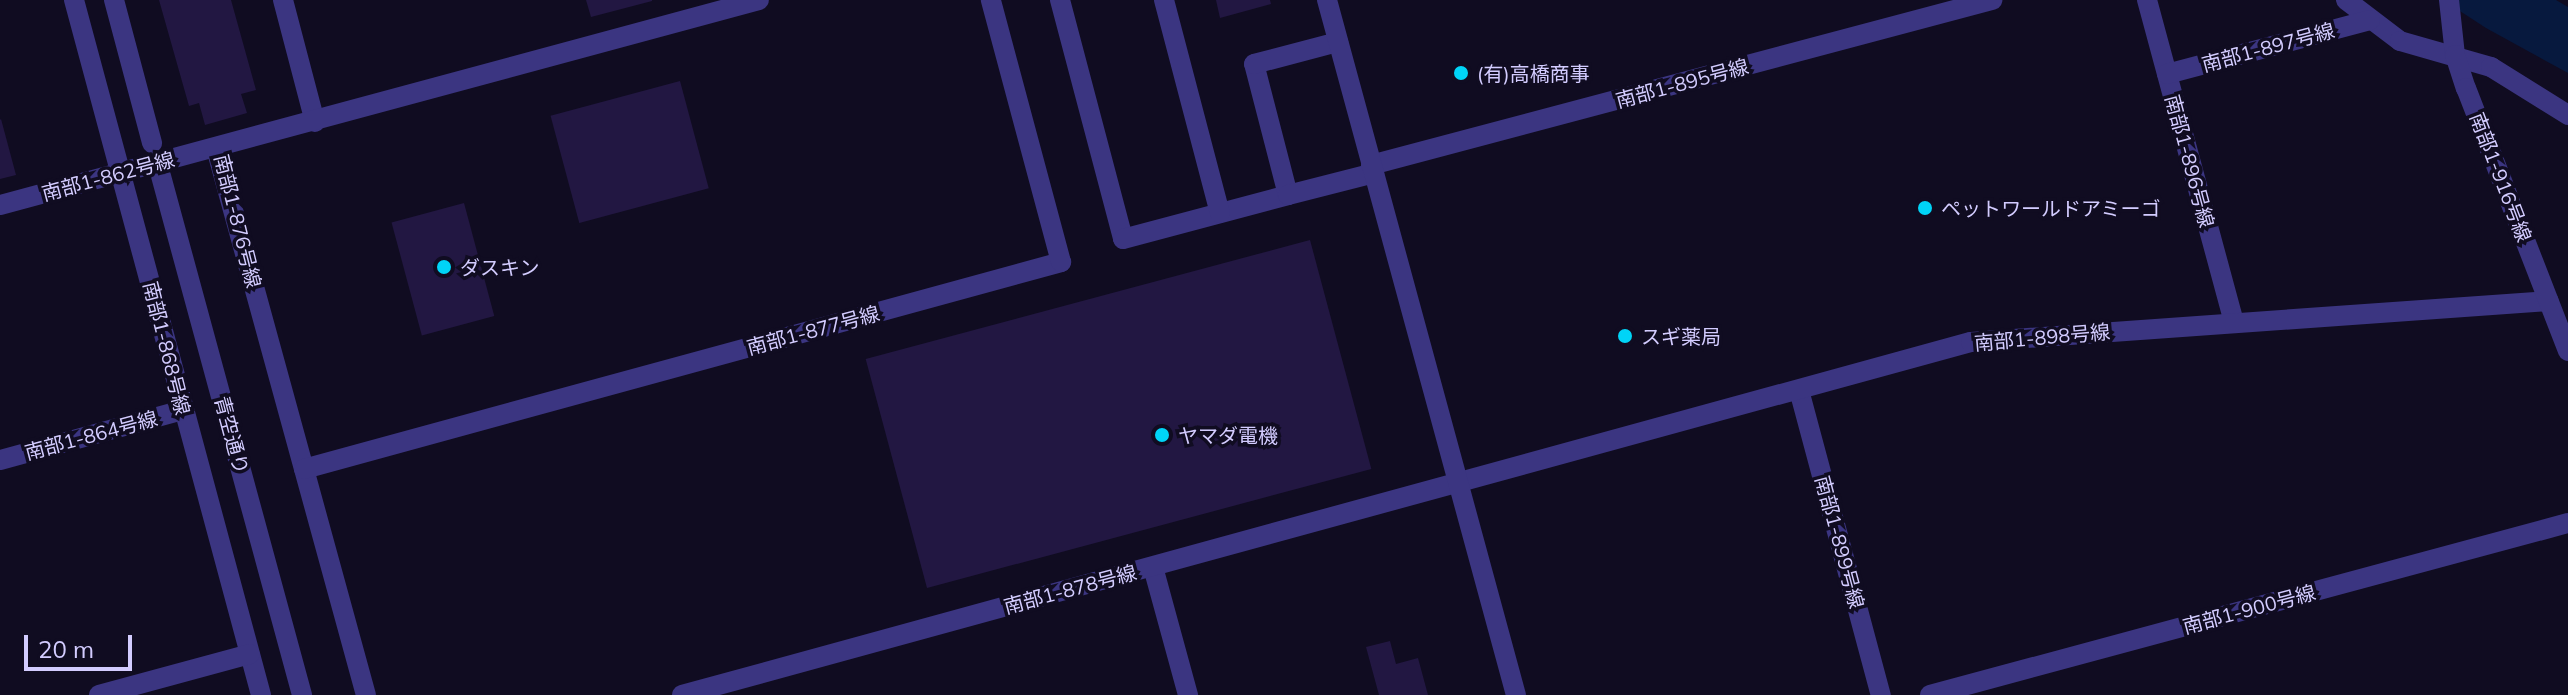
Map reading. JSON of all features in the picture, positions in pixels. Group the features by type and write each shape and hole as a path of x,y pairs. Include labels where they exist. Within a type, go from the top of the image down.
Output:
{"street":[{"name":"南部1-868号線","path":"74,0 261,695"},
{"path":"114,0 152,143"},
{"path":"283,0 315,122"},
{"name":"南部1-876号線","path":"366,695 216,148 759,0"},
{"name":"南部1-877号線","path":"304,469 1061,262 991,0"},
{"name":"南部1-895号線","path":"1060,0 1123,239 1992,0"},
{"path":"1164,0 1220,213"},
{"path":"1327,0 1516,695"},
{"name":"南部1-896号線","path":"2147,0 2234,322"},
{"path":"2346,0 2400,41 2491,67 2568,115"},
{"name":"南部1-916号線","path":"2449,0 2455,55 2568,351"},
{"name":"南部1-897号線","path":"2167,74 2370,20"},
{"path":"1288,195 1254,64 1338,42"},
{"name":"南部1-862号線","path":"0,205 216,148"},
{"name":"青空通り","path":"161,176 302,695"},
{"name":"南部1-898号線","path":"1458,483 1971,342 2549,301"},
{"name":"南部1-899号線","path":"1799,390 1881,695"},
{"name":"南部1-864号線","path":"0,460 183,410"},
{"name":"南部1-878号線","path":"682,695 1458,483"},
{"name":"南部1-900号線","path":"1930,695 2568,523"},
{"path":"1153,567 1188,695"},
{"path":"99,695 250,654"}],"water":[{"path":"2443,0 2556,0 2568,7 2568,73 2486,28"}],"building":[{"path":"159,0 231,0 256,90 241,94 247,113 205,125 199,103 189,106"},
{"path":"586,0 652,0 652,1 591,17"},
{"path":"1216,0 1270,0 1271,4 1220,18"},
{"path":"680,81 709,188 579,223 551,116"},
{"path":"0,120 16,175 0,179"},
{"path":"464,203 494,316 422,335 392,222"},
{"path":"1310,240 1371,469 927,588 866,359"},
{"path":"1390,641 1396,664 1418,658 1428,695 1379,695 1366,647"}],"place":[{"name":"(有)高橋商事","path":"1461,73"},
{"name":"ペットワールドアミーゴ","path":"1925,208"},
{"name":"ダスキン","path":"444,267"},
{"name":"スギ薬局","path":"1625,336"},
{"name":"ヤマダ電機","path":"1162,435"}]}
